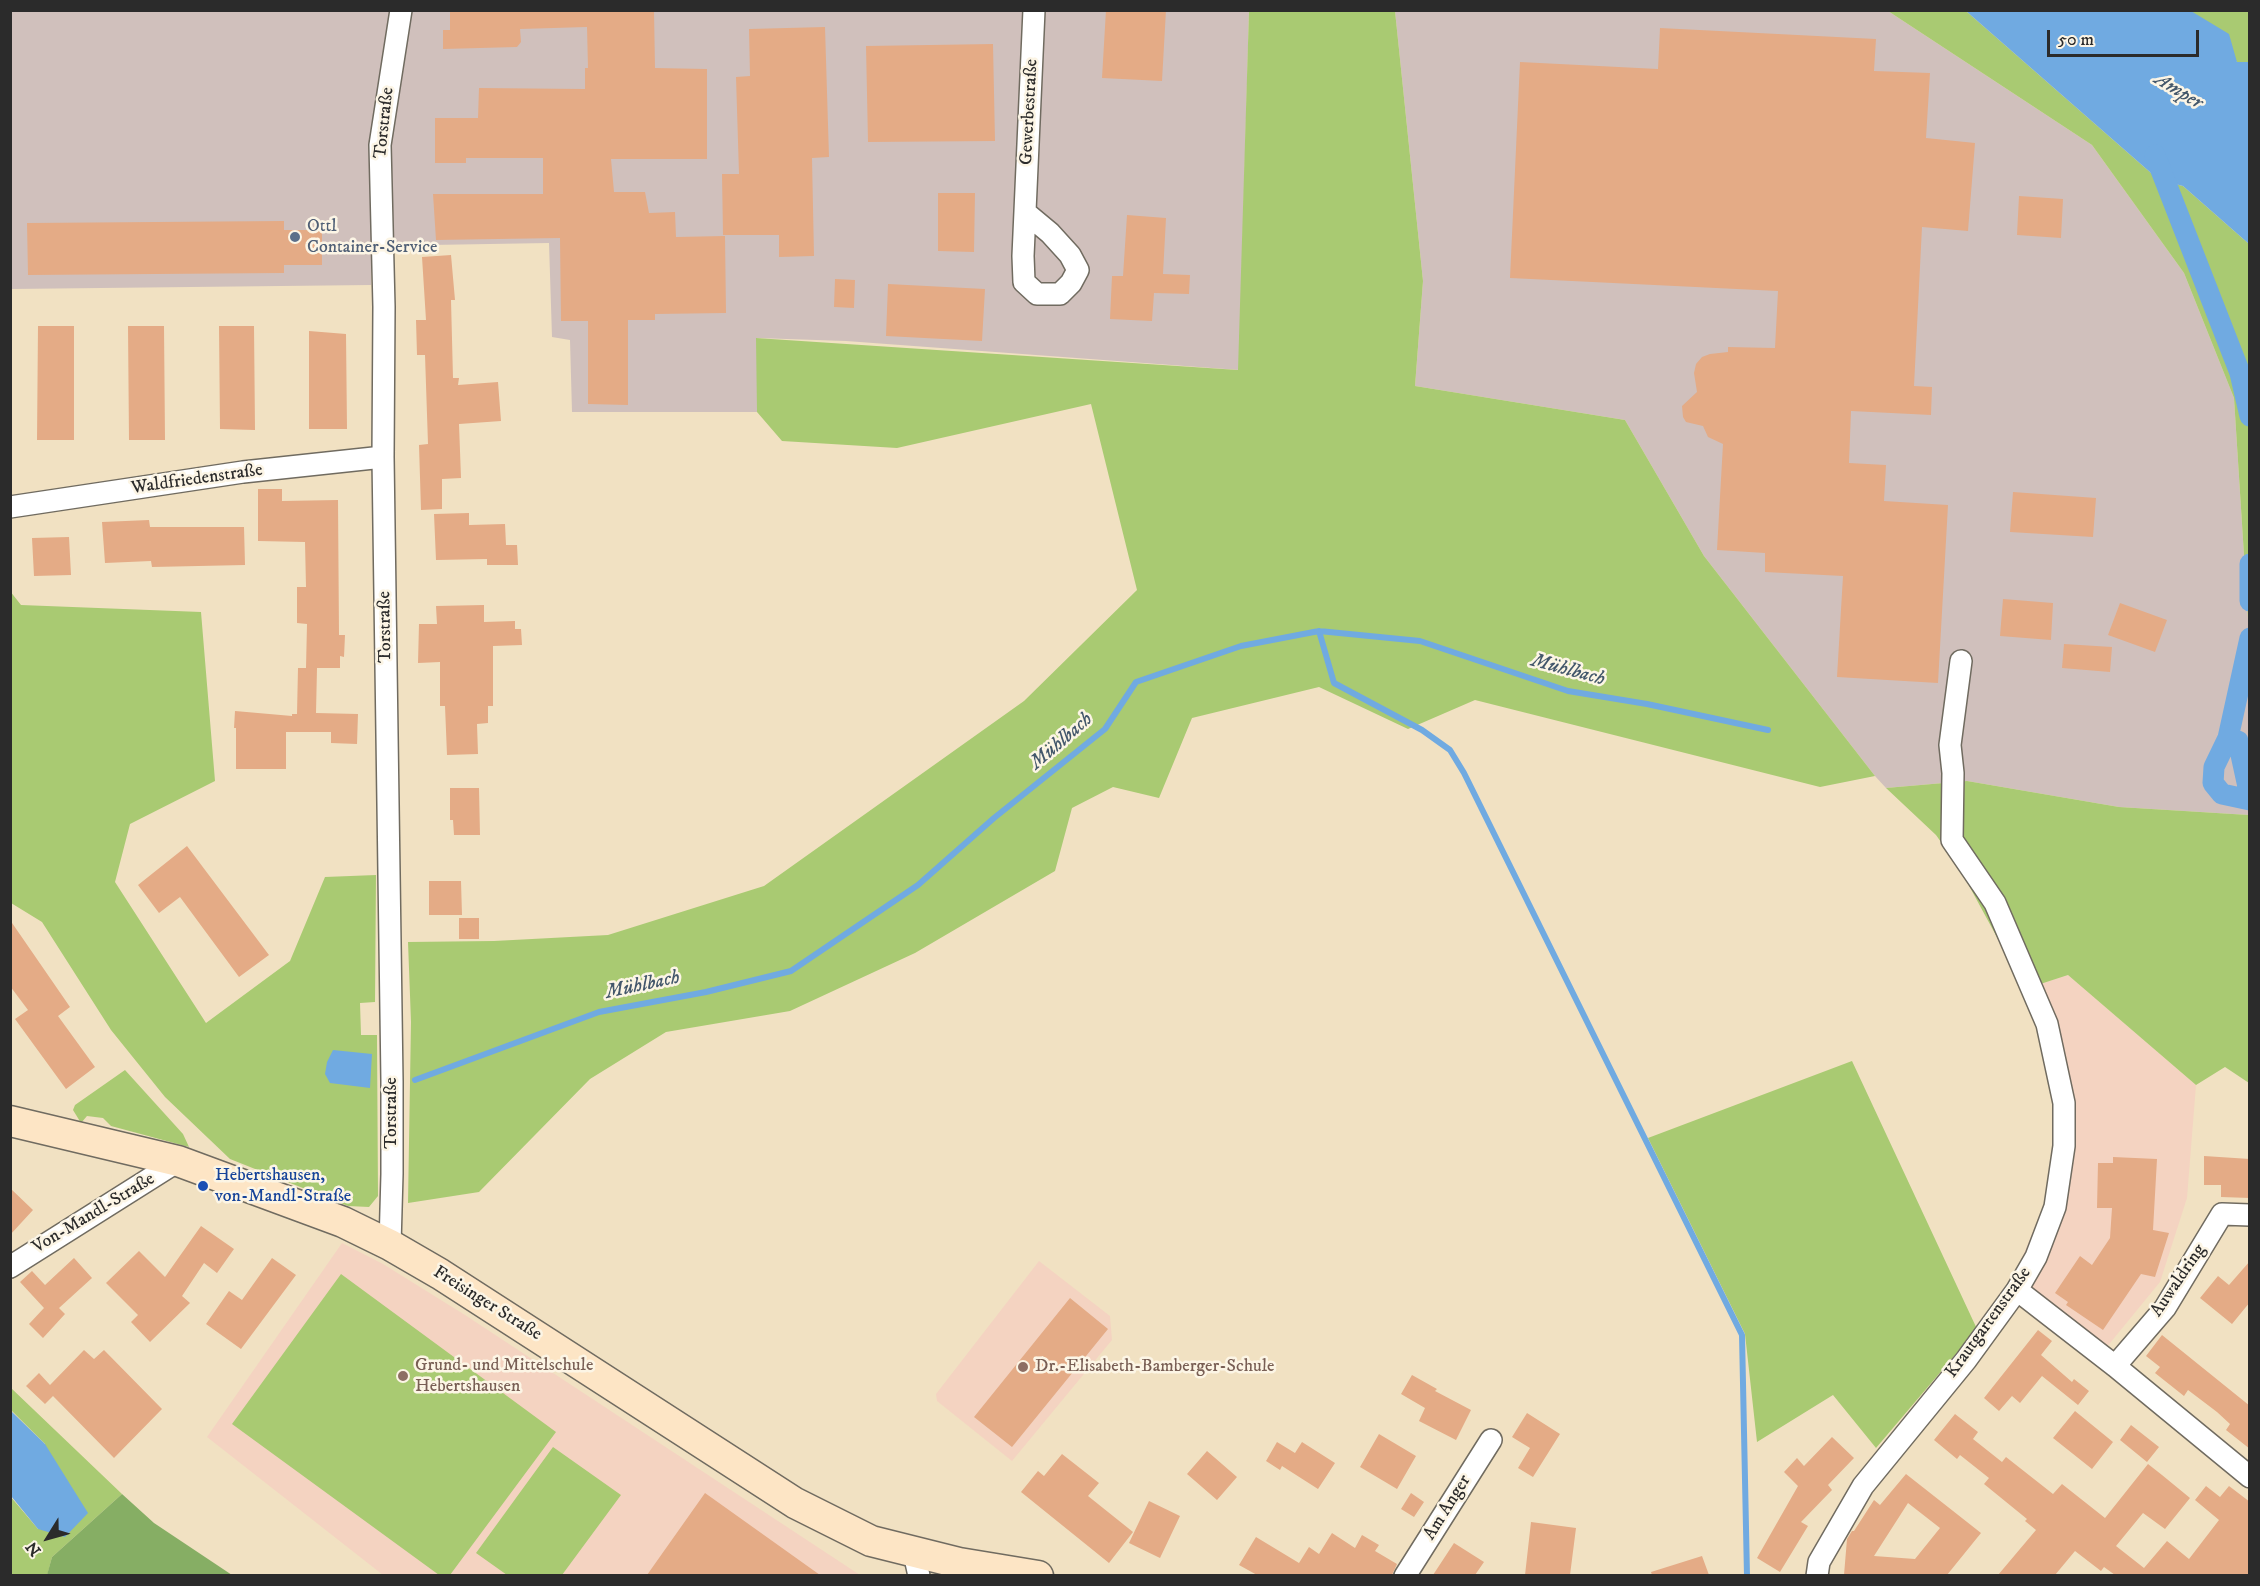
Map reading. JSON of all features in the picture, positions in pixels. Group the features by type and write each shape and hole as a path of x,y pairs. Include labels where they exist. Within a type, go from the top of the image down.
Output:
{"main road":[{"name":"Freisinger Straße","path":"10,1121 178,1161 343,1222 441,1274 795,1503 917,1564 959,1563 1038,1575"}],"street":[{"name":"Torstraße","path":"390,1245 392,1081 383,457 384,306 380,144 401,10"},
{"name":"Gewerbestraße","path":"1026,213 1034,10"},
{"name":"Waldfriedenstraße","path":"10,507 243,472 383,457"},
{"name":"Krautgartenstraße","path":"1816,1575 1819,1562 1863,1486 1966,1360 2017,1290 2036,1257 2055,1207 2064,1146 2064,1103 2047,1024 1995,903 1952,840 1953,773 1950,745 1961,661"},
{"name":"Von-Mandl-Straße","path":"10,1267 178,1161"},
{"name":"Auwaldring","path":"2115,1366 2165,1308 2222,1214 2250,1215"},
{"path":"2017,1290 2250,1476"},
{"name":"Am Anger","path":"1405,1575 1491,1440"}],"shaded area":[{"path":"10,11 1249,11 1239,370 846,341 757,338 757,412 572,412 570,340 552,337 549,243 371,246 371,285 11,289"},
{"path":"1395,11 1888,11 2092,145 2184,273 2234,398 2249,634 2249,815 2119,807 1967,781 1886,788 1704,556 1625,420 1415,386 1423,281"},
{"path":"2068,975 2196,1085 2187,1198 2160,1282 2106,1348 2012,1283 2045,1202 2054,1136 2052,1089 2042,1043 2025,989"},
{"name":"Grund- und Mittelschule Hebertshausen","path":"342,1243 383,1264 465,1315 860,1575 383,1575 207,1437"},
{"name":"Dr.-Elisabeth-Bamberger-Schule","path":"1039,1261 1110,1316 1112,1340 1012,1461 937,1401 936,1394"}],"green space":[{"path":"1249,11 1395,11 1423,281 1415,386 1625,420 1704,556 1875,776 1820,787 1475,700 1408,729 1319,687 1192,718 1159,798 1113,787 1072,808 1055,871 915,953 790,1011 666,1032 590,1079 479,1192 408,1203 411,1022 408,942 494,941 608,935 764,886 1024,701 1137,590 1091,404 897,448 782,441 757,412 756,338 1238,370"},
{"path":"1888,11 1966,11 2159,180 2183,186 2249,244 2249,634 2234,398 2184,273 2092,145"},
{"path":"2191,11 2249,11 2249,62 2237,62"},
{"path":"10,591 21,605 201,612 215,781 130,824 115,882 206,1023 290,961 325,877 376,875 375,1002 360,1003 361,1035 377,1035 378,1196 369,1207 348,1206 230,1159 165,1097 111,1030 42,922 11,903"},
{"path":"1967,781 2119,807 2249,815 2249,1083 2225,1067 2196,1085 2068,975 2025,989 1960,869 1936,835 1886,788"},
{"path":"1852,1061 1977,1329 1876,1448 1833,1395 1757,1442 1745,1334 1648,1138"},
{"path":"125,1070 183,1134 189,1147 111,1126 103,1118 87,1116 81,1123 73,1110 75,1105"},
{"path":"341,1274 556,1432 450,1575 439,1575 232,1424"},
{"path":"11,1388 122,1494 52,1557 47,1576 11,1575 10,1496 38,1529 45,1444 11,1410"},
{"path":"553,1447 621,1495 562,1575 507,1575 476,1553"},
{"path":"122,1494 154,1523 232,1575 47,1575 52,1557"}],"water":[{"name":"Amper","path":"1966,11 2191,11 2229,34 2237,62 2249,62 2249,244 2183,186 2159,180"},
{"path":"333,1050 372,1054 370,1088 330,1083 325,1074 327,1062"},
{"path":"10,1410 45,1444 88,1513 65,1537 38,1529 11,1496"}],"building":[{"path":"450,10 654,10 655,68 707,69 707,159 611,159 614,192 645,192 649,213 675,212 676,237 725,236 726,313 655,314 655,320 628,320 628,405 588,404 588,321 561,321 560,238 436,240 433,194 543,194 543,158 466,158 466,163 435,163 435,118 478,118 479,88 585,89 585,68 588,68 587,27 520,29 521,42 517,47 443,49 443,30 450,30"},
{"path":"1106,10 1166,10 1162,81 1102,78"},
{"path":"825,27 829,157 812,158 814,256 779,257 779,235 723,235 722,174 739,174 736,77 750,76 749,29"},
{"path":"1660,28 1876,39 1874,71 1930,73 1926,138 1975,143 1968,231 1922,227 1914,386 1932,387 1931,415 1851,411 1849,463 1886,465 1884,501 1948,505 1938,683 1837,677 1843,576 1765,572 1765,553 1717,550 1723,444 1708,437 1703,426 1686,422 1682,406 1697,392 1694,373 1696,364 1702,357 1728,352 1728,347 1775,348 1778,291 1510,278 1520,62 1658,69"},
{"path":"993,44 995,141 868,142 866,46"},
{"path":"938,193 975,193 974,252 938,251"},
{"path":"2019,196 2063,199 2061,238 2017,235"},
{"path":"1127,215 1166,218 1163,274 1190,275 1189,294 1154,293 1152,321 1110,319 1112,276 1123,276"},
{"path":"284,221 284,230 322,230 322,265 284,265 284,273 28,275 27,223"},
{"path":"451,255 455,300 451,300 453,378 459,378 458,385 498,382 501,421 459,424 461,478 442,479 442,509 421,510 419,445 428,444 425,355 417,355 416,320 426,320 422,257"},
{"path":"835,279 855,280 854,308 834,307"},
{"path":"888,284 985,289 982,341 886,336"},
{"path":"38,326 74,326 74,440 37,440"},
{"path":"128,326 164,326 165,440 129,440"},
{"path":"219,326 254,326 255,430 220,429"},
{"path":"309,331 346,334 347,429 309,429"},
{"path":"258,489 282,489 282,501 338,500 339,635 345,635 344,657 340,656 340,668 317,668 316,713 358,714 357,744 331,743 331,732 286,732 286,769 236,769 235,711 292,716 292,714 297,714 298,668 306,668 307,624 297,623 297,587 306,587 305,542 258,541"},
{"path":"2013,492 2096,498 2093,537 2010,532"},
{"path":"469,513 469,525 505,524 506,545 517,545 518,565 487,565 487,559 436,560 434,514"},
{"path":"149,520 150,527 244,527 245,565 152,567 151,561 105,563 102,522"},
{"path":"69,537 71,575 34,576 32,538"},
{"path":"2003,599 2053,603 2051,640 2000,636"},
{"path":"2120,603 2167,620 2155,652 2108,635"},
{"path":"484,605 484,622 515,621 515,629 521,629 522,645 493,646 493,706 488,706 488,723 477,724 478,754 447,755 445,706 440,706 440,662 418,663 419,624 437,624 436,606"},
{"path":"2064,644 2112,647 2110,672 2062,668"},
{"path":"450,788 479,788 480,835 454,835 453,820 450,820"},
{"path":"187,846 269,955 239,977 180,897 159,913 138,885"},
{"path":"429,881 461,881 462,915 429,915"},
{"path":"459,918 479,918 479,939 459,939"},
{"path":"10,920 70,1007 58,1016 95,1067 66,1089 15,1019 28,1010 10,986"},
{"path":"2204,1156 2250,1159 2250,1198 2221,1197 2221,1185 2204,1185"},
{"path":"2113,1157 2157,1159 2153,1230 2169,1233 2155,1277 2141,1274 2103,1330 2066,1305 2068,1302 2055,1293 2080,1256 2092,1265 2110,1238 2112,1208 2097,1208 2098,1163 2113,1163"},
{"path":"10,1188 33,1210 10,1235"},
{"path":"201,1226 234,1249 217,1273 204,1263 182,1296 190,1303 150,1342 131,1322 138,1315 106,1283 139,1251 165,1277"},
{"path":"74,1258 92,1278 59,1308 65,1314 43,1338 29,1324 44,1308 20,1282 32,1271 45,1285"},
{"path":"272,1258 296,1275 241,1349 206,1324 229,1291 242,1300"},
{"path":"2250,1261 2250,1302 2232,1324 2200,1298 2218,1276 2229,1285"},
{"path":"1070,1298 1108,1329 1012,1447 974,1417"},
{"path":"2038,1330 2052,1341 2041,1355 2072,1382 2074,1379 2089,1391 2078,1405 2042,1376 2020,1403 2012,1396 1999,1411 1984,1398"},
{"path":"2162,1335 2250,1406 2250,1449 2226,1430 2230,1424 2217,1412 2188,1390 2184,1396 2155,1373 2160,1367 2146,1356"},
{"path":"84,1350 94,1359 104,1350 162,1409 114,1458 53,1396 45,1404 26,1386 39,1373 50,1385"},
{"path":"1412,1375 1437,1389 1435,1391 1471,1410 1456,1440 1419,1421 1425,1408 1401,1394"},
{"path":"2075,1411 2113,1442 2092,1469 2053,1438"},
{"path":"1527,1413 1560,1434 1533,1477 1518,1468 1530,1448 1512,1437"},
{"path":"1955,1414 1978,1432 1973,1439 2002,1462 2006,1457 2053,1494 2062,1484 2105,1518 2148,1464 2162,1475 2190,1498 2165,1529 2143,1513 2116,1546 2144,1568 2167,1541 2189,1559 2219,1520 2195,1500 2206,1486 2220,1497 2229,1486 2250,1502 2250,1575 2115,1575 2104,1567 2101,1571 2075,1551 2055,1575 1998,1575 2036,1530 2025,1521 2027,1519 1984,1484 1989,1478 1960,1455 1957,1459 1934,1440"},
{"path":"2131,1425 2159,1447 2147,1462 2120,1440"},
{"path":"1379,1434 1416,1456 1397,1489 1360,1467"},
{"path":"1832,1437 1854,1458 1828,1485 1832,1490 1801,1522 1808,1526 1780,1572 1757,1558 1798,1486 1784,1472 1797,1458 1804,1466"},
{"path":"1277,1442 1295,1453 1302,1442 1335,1463 1318,1489 1282,1466 1280,1470 1266,1461"},
{"path":"1207,1451 1237,1477 1217,1500 1187,1474"},
{"path":"1062,1454 1099,1483 1088,1496 1133,1532 1109,1563 1021,1492 1038,1471 1044,1476"},
{"path":"1906,1474 1981,1533 1947,1575 1844,1575 1847,1539 1874,1500 1880,1505","holes":["1908,1503 1940,1528 1915,1559 1874,1556"]},
{"path":"705,1493 820,1575 647,1575"},
{"path":"1411,1493 1424,1502 1414,1517 1401,1509"},
{"path":"1149,1501 1180,1516 1160,1558 1129,1543"},
{"path":"1531,1522 1576,1528 1570,1575 1525,1575"},
{"path":"1332,1533 1355,1548 1362,1535 1379,1545 1375,1551 1397,1564 1392,1575 1257,1575 1239,1565 1256,1537 1299,1563 1309,1547 1319,1554"},
{"path":"1454,1543 1484,1562 1475,1575 1433,1575"},
{"path":"1702,1556 1709,1575 1652,1575 1651,1572"}],"waterway":[{"path":"2155,155 2240,373 2250,416"},
{"path":"2250,564 2250,601"},
{"path":"1319,631 1334,683 1422,730 1450,750 1464,773 1742,1335 1747,1576"},
{"name":"Mühlbach","path":"415,1080 599,1012 706,992 791,971 918,885 994,818 1105,729 1136,682 1241,646 1319,631 1420,641 1568,691 1647,704 1768,730"},
{"path":"2250,638 2228,738 2238,741 2250,796"},
{"path":"2228,738 2214,767 2213,783 2222,794 2250,800"}],"place":[{"name":"Ottl Container-Service","path":"295,237"},
{"name":"Hebertshausen, von-Mandl-Straße","path":"203,1186"},
{"name":"Dr.-Elisabeth-Bamberger-Schule","path":"1023,1367"},
{"name":"Grund- und Mittelschule Hebertshausen","path":"403,1376"}]}
